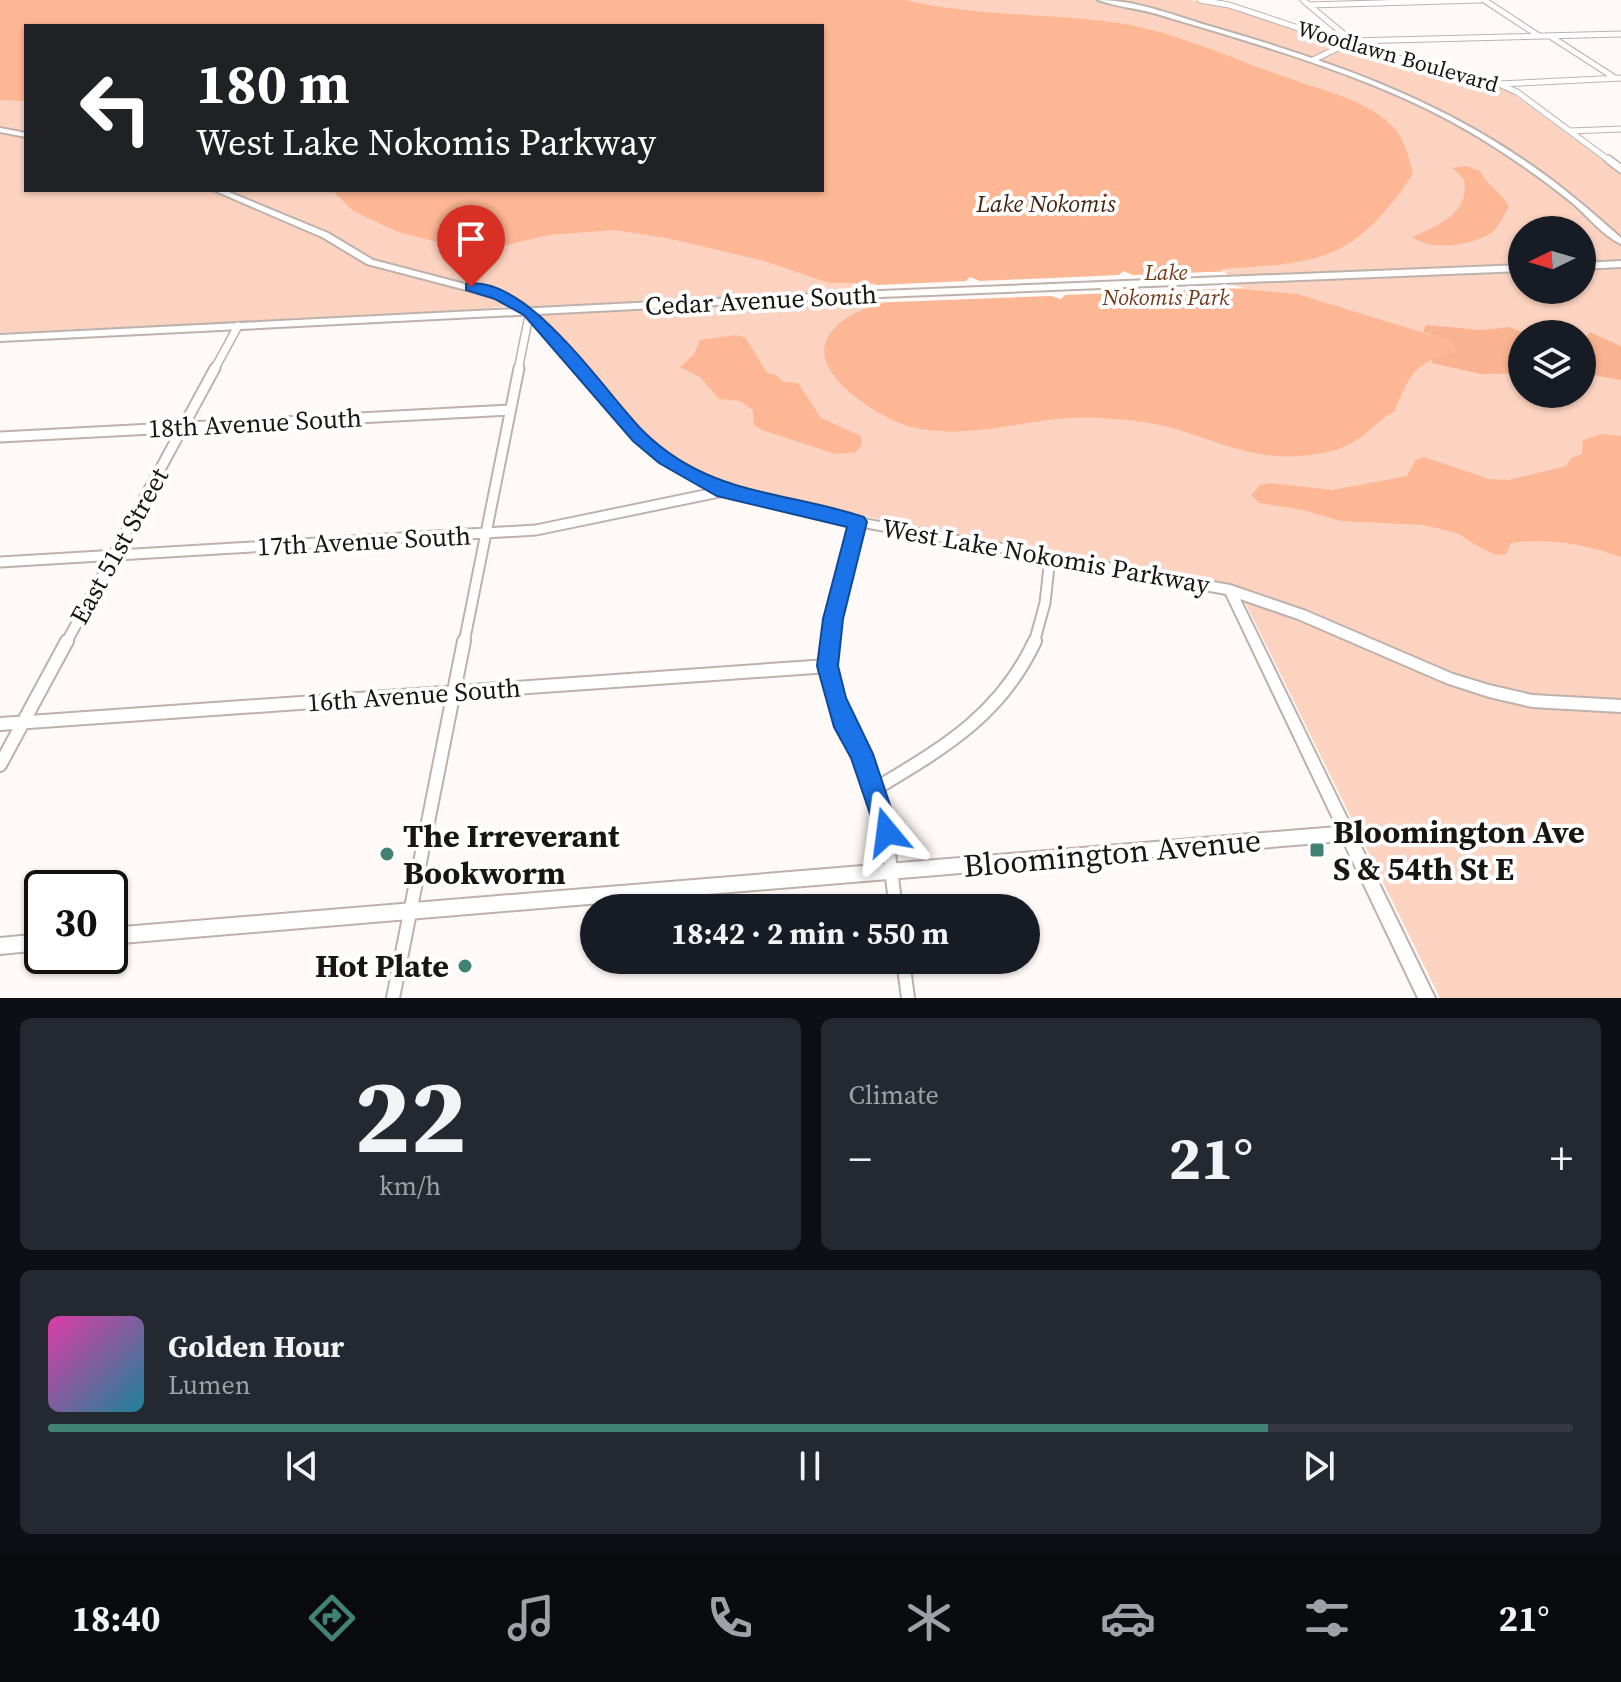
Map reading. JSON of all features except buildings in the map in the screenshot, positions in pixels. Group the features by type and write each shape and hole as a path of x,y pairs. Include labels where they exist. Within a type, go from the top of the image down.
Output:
{"main road":[{"path":"1596,265 1621,264"},
{"name":"Cedar Avenue South","path":"0,338 855,295 1508,269"}],"street":[{"path":"1101,0 1145,9 1381,84 1472,128 1551,180 1621,242"},
{"name":"Woodlawn Boulevard","path":"1200,0 1229,5 1499,84 1621,169"},
{"path":"1306,2 1482,0 1539,36"},
{"path":"1306,2 1349,42"},
{"path":"1313,60 1349,42 1621,34"},
{"path":"1549,36 1619,79"},
{"path":"1499,84 1619,79"},
{"path":"1570,131 1621,129"},
{"path":"0,130 24,135"},
{"name":"West Lake Nokomis Parkway","path":"222,192 325,235 378,265 487,291 530,311 639,437 665,459 724,491 858,522 1230,590 1302,615 1451,679 1489,691 1532,701 1621,706"},
{"path":"393,998 530,311"},
{"name":"East 51st Street","path":"0,765 238,326"},
{"name":"18th Avenue South","path":"0,437 510,410"},
{"name":"17th Avenue South","path":"0,562 536,530 724,491"},
{"path":"858,522 833,619 828,666 845,727 875,789 887,832 894,894"},
{"path":"875,789 982,720 1019,678 1040,633 1050,557"},
{"path":"1230,590 1427,998"},
{"name":"16th Avenue South","path":"0,724 828,666"},
{"name":"Bloomington Avenue","path":"128,935 1348,833"},
{"path":"0,946 24,944"},
{"path":"905,974 908,998"}],"green space":[{"name":"Lake Nokomis Park","path":"0,0 1191,0 1227,7 1354,48 1505,88 1621,173 1621,998 1440,998 1238,588 775,499 720,480 681,461 649,437 562,340 525,304 473,310 0,333"}],"shaded area":[{"path":"1426,325 1481,330 1508,327 1508,373 1481,374 1432,363 1432,358 1456,351 1450,341 1423,332"},
{"path":"1596,335 1621,346 1621,380 1596,376"}],"water":[{"name":"Lake Nokomis","path":"0,0 904,0 981,12 1111,22 1180,38 1360,104 1385,119 1402,140 1413,174 1372,225 1353,241 1310,259 1221,269 1230,288 1297,294 1450,341 1457,351 1431,360 1416,371 1394,412 1361,437 1339,449 1316,454 1267,455 1167,427 1107,418 1074,418 982,430 936,431 898,423 867,406 838,381 828,367 824,353 827,339 837,325 881,302 876,283 829,283 764,261 667,238 614,230 549,235 498,247 457,247 398,232 353,211 334,192 824,192 824,24 24,24 24,101 0,100"},
{"path":"1466,166 1480,171 1509,207 1496,228 1483,237 1462,244 1430,244 1412,237 1441,223 1457,209 1465,191 1464,179 1452,168"},
{"path":"736,335 745,337 767,373 776,375 783,382 798,383 821,418 861,436 862,445 856,452 836,454 762,430 754,425 753,410 740,401 719,399 700,377 680,367 694,354 700,340"},
{"path":"1601,434 1621,436 1621,557 1580,546 1539,541 1511,543 1506,554 1496,555 1457,533 1423,525 1341,521 1303,510 1259,503 1251,495 1260,485 1270,483 1332,490 1407,476 1416,460 1424,457 1489,479 1509,480 1566,466 1571,458 1582,454 1583,440"}],"pier":[{"path":"1123,271 1133,275 1234,271 1225,272 1233,285 1245,288 1065,295 1061,299 1051,296 868,303 877,300 875,287 854,286 966,281 970,277 980,281 1119,275"}],"place":[{"name":"Bloomington Ave S & 54th St E","path":"1317,850"},
{"name":"The Irreverant Bookworm","path":"387,854"},
{"name":"Hot Plate","path":"465,966"}],"route":[{"path":"471,287 500,296 530,311 639,437 665,459 724,491 858,522 833,619 828,666 845,727 861,754 875,789 887,832"}]}
